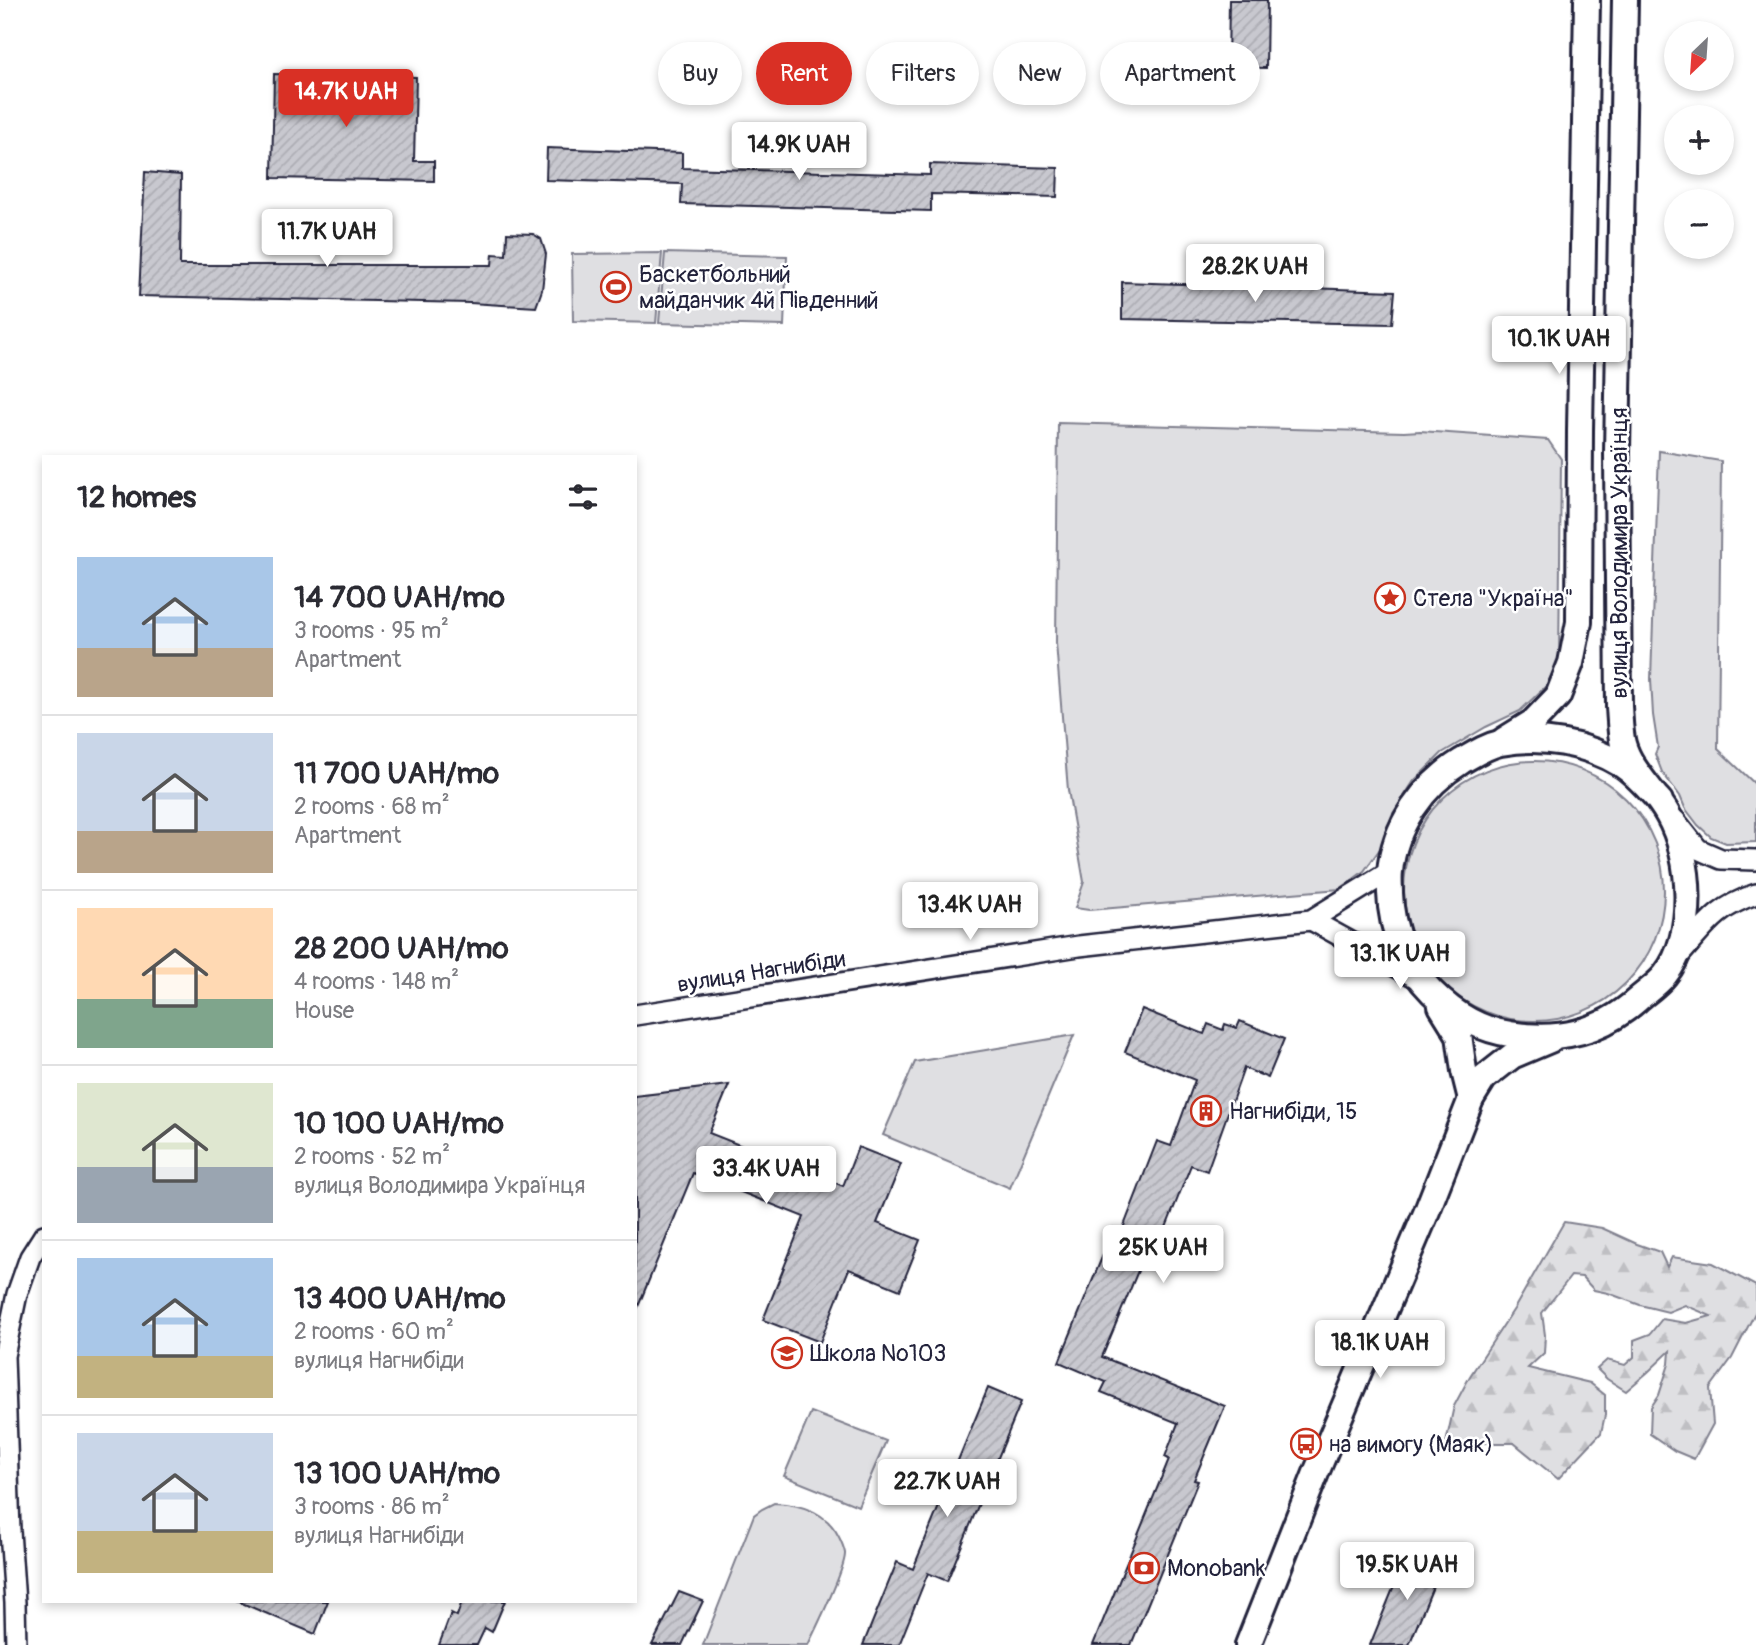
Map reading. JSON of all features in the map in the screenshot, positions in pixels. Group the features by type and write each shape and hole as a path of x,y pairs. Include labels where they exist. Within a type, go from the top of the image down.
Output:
{"street":[{"name":"вулиця Володимира Українця","path":"1471,1099 1459,1035 1401,947 1390,910 1390,871 1399,834 1418,800 1445,772 1533,722 1558,696 1571,663 1579,622 1587,0"},
{"name":"вулиця Володимира Українця","path":"1248,1645 1471,1099 1484,1078 1512,1056 1561,1036 1597,1026 1625,1010 1664,976 1673,962 1685,929 1687,875 1682,845 1670,817 1634,766 1623,744 1619,707 1617,443 1625,0"},
{"name":"вулиця Володимира Українця","path":"1498,744 1530,740 1562,742 1600,753 1625,766 1660,801"},
{"path":"1660,801 1698,849 1721,859 1756,860"},
{"name":"вулиця Нагнибіди","path":"637,1015 1079,946 1311,920 1390,871"},
{"path":"1673,962 1722,909 1756,894"},
{"path":"1311,920 1421,981"},
{"name":"вулиця Володимира Українця","path":"1421,981 1443,1004 1471,1022 1501,1033 1534,1038 1561,1036"},
{"path":"16,1645 15,1603 5,1532 4,1356 17,1294 30,1257 42,1238"}],"green space":[{"name":"Баскетбольний майданчик 4й Південний","path":"662,253 656,323 573,321 572,254"},
{"path":"665,253 787,256 784,326 659,323"},
{"path":"1058,423 1420,431 1548,440 1561,459 1559,660 1546,686 1520,711 1442,753 1414,781 1392,815 1382,846 1364,871 1340,889 1089,910 1075,908 1084,882 1068,790 1056,643"},
{"path":"1659,451 1721,461 1718,749 1756,785 1756,842 1726,843 1711,837 1685,808 1680,796 1662,772 1655,754 1658,747 1651,679"},
{"path":"1521,761 1547,761 1572,766 1595,776 1617,790 1635,808 1659,853 1664,891 1659,929 1649,952 1635,974 1617,992 1572,1016 1547,1021 1521,1021 1496,1016 1473,1006 1451,992 1433,974 1409,929 1404,904 1404,878 1409,853 1419,830 1433,808 1451,790 1496,766"},
{"path":"1074,1035 1010,1188 883,1135 915,1062"},
{"path":"1564,1222 1602,1228 1660,1252 1667,1267 1672,1257 1713,1263 1756,1286 1756,1311 1732,1358 1710,1388 1713,1424 1694,1459 1675,1451 1650,1434 1651,1407 1659,1395 1669,1364 1670,1351 1626,1391 1597,1369 1607,1360 1625,1365 1634,1357 1634,1340 1650,1334 1662,1319 1686,1323 1711,1316 1685,1305 1668,1312 1640,1305 1594,1290 1582,1277 1571,1276 1542,1313 1544,1353 1528,1368 1590,1383 1605,1395 1601,1433 1558,1479 1514,1443 1446,1443 1454,1406 1470,1376 1514,1309"},
{"path":"811,1412 886,1441 858,1506 784,1476"},
{"path":"774,1503 794,1505 812,1511 828,1521 845,1551 836,1584 808,1645 703,1645 754,1515"}],"building":[{"path":"1229,0 1267,0 1266,68 1260,68 1260,42 1228,42"},
{"path":"274,74 416,77 414,161 434,161 434,181 272,178"},
{"path":"547,148 682,153 682,168 930,175 930,164 1058,168 1057,197 931,194 931,211 681,204 682,184 546,180"},
{"path":"145,172 181,175 180,265 492,265 493,254 506,255 507,233 533,234 541,239 546,254 542,290 536,307 470,303 139,296"},
{"path":"1122,282 1395,291 1392,324 1122,319"},
{"path":"1142,1009 1204,1034 1208,1024 1223,1030 1225,1024 1237,1028 1240,1021 1284,1039 1268,1078 1244,1068 1207,1171 1191,1165 1159,1245 1150,1242 1102,1357 1225,1406 1194,1480 1198,1481 1131,1645 1093,1645 1169,1459 1165,1457 1178,1423 1101,1392 1106,1382 1059,1362 1114,1228 1122,1231 1157,1141 1171,1146 1195,1080 1125,1052"},
{"path":"729,1085 709,1133 843,1186 858,1147 901,1164 877,1223 920,1240 900,1290 849,1269 820,1342 763,1320 804,1217 693,1173 637,1309 637,1096"},
{"path":"988,1388 1021,1402 947,1581 928,1573 899,1645 863,1645 897,1562 913,1569"},
{"path":"1408,1552 1442,1565 1409,1645 1370,1645"},
{"path":"679,1592 703,1601 682,1645 652,1645"},
{"path":"242,1603 327,1603 315,1634"},
{"path":"461,1603 504,1603 492,1632 485,1628 477,1645 439,1645 451,1613 457,1616"}],"place":[{"name":"Баскетбольний майданчик 4й Південний","path":"616,287"},
{"name":"Стела \"Україна\"","path":"1390,598"},
{"name":"Нагнибіди, 15","path":"1206,1111"},
{"name":"Школа №103","path":"787,1353"},
{"name":"на вимогу (Маяк)","path":"1306,1444"},
{"name":"Monobank","path":"1144,1568"}]}
